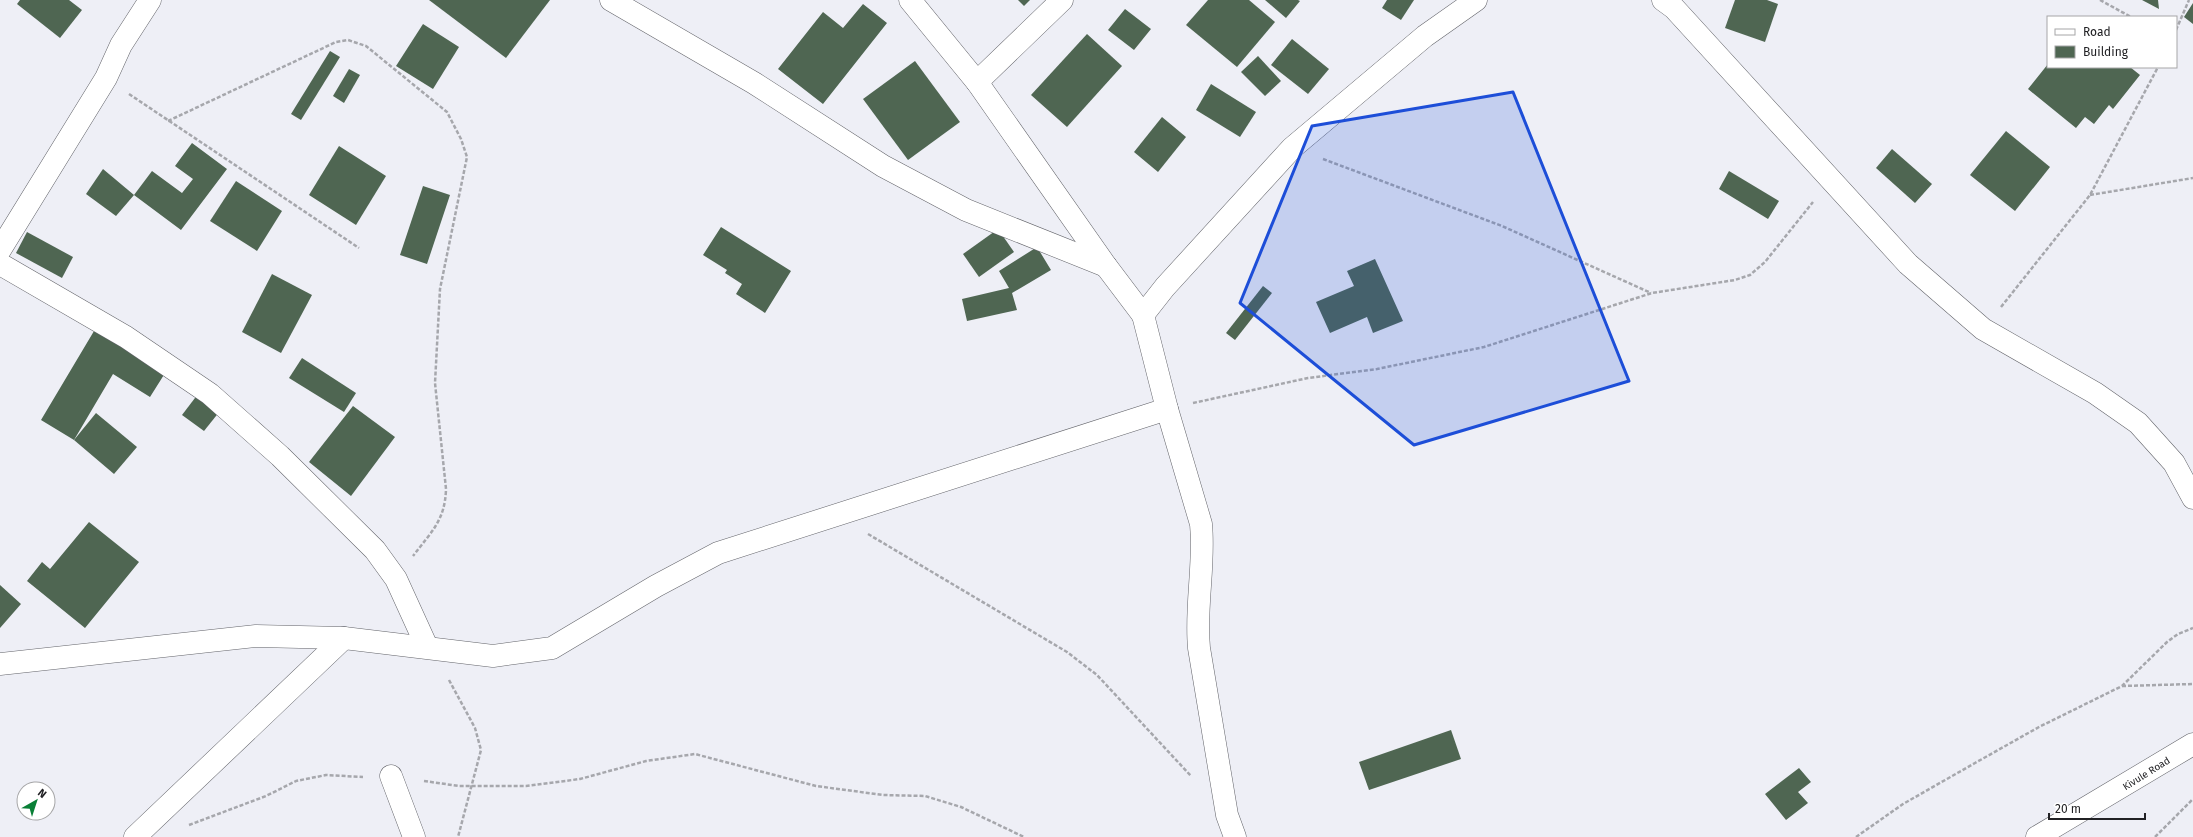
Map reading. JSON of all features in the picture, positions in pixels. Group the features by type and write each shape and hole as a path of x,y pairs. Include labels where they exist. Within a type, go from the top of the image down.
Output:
{"street":[{"path":"0,250 106,78 121,44 150,0"},
{"path":"610,0 754,83 883,166 966,210 1106,266"},
{"path":"910,0 977,82 1106,266 1143,315 1167,409 1200,524 1202,539 1197,630 1199,648 1227,815 1235,837"},
{"path":"977,82 1062,0"},
{"path":"1143,315 1165,287 1292,148 1425,36 1476,0"},
{"path":"1663,0 1674,8 1908,264 1983,329 2095,393 2138,423 2174,463 2193,498"},
{"path":"0,264 126,337 210,394 280,456 375,550 396,579 435,648"},
{"path":"0,664 256,636 344,638 493,656 552,648 656,586 718,552 1167,409"},
{"path":"135,837 344,638"},
{"name":"Kivule Road","path":"2037,837 2193,744"},
{"path":"391,776 414,837"}],"path":[{"path":"2100,0 2129,16"},
{"path":"2177,28 2189,0"},
{"path":"168,121 336,42 348,40 366,46 447,112 461,139 467,157 440,289 435,383 446,489 446,504 442,519 396,579"},
{"path":"1983,329 2090,195 2157,68"},
{"path":"106,78 359,248"},
{"path":"1292,148 1502,226 1652,293"},
{"path":"2090,195 2193,178"},
{"path":"1167,409 1308,378 1377,369 1484,347 1652,293 1735,280 1750,275 1765,262 1830,180"},
{"path":"835,514 1067,652 1097,675 1194,780"},
{"path":"1856,837 1903,804 1974,763 2039,727 2122,686 2167,642 2178,634 2193,628"},
{"path":"435,648 448,677 475,728 481,750 473,786 458,837"},
{"path":"2122,686 2193,684"},
{"path":"185,826 266,796 296,781 326,775 391,776 459,786 526,786 572,780 646,761 695,754 816,786 883,795 925,796 961,807 1024,837"},
{"path":"2155,837 2193,799"}],"highlighted area":[{"path":"1513,92 1629,381 1414,445 1240,303 1312,126"}],"building":[{"path":"20,0 69,0 82,10 60,38 17,4"},
{"path":"429,0 550,0 506,58"},
{"path":"1018,0 1030,0 1024,6"},
{"path":"1208,0 1249,0 1275,22 1237,67 1186,25"},
{"path":"1265,0 1298,0 1300,1 1286,18"},
{"path":"1387,0 1414,0 1401,20 1382,8"},
{"path":"1735,0 1767,0 1778,4 1765,42 1725,28"},
{"path":"2142,0 2158,0 2159,9"},
{"path":"2193,3 2193,24 2184,17"},
{"path":"863,4 887,23 823,104 778,69 823,12 843,28"},
{"path":"1125,9 1151,29 1134,50 1108,30"},
{"path":"423,24 459,47 433,89 396,66"},
{"path":"1087,34 1122,66 1067,127 1031,95"},
{"path":"1292,39 1329,69 1308,94 1271,65"},
{"path":"330,51 340,57 301,120 291,114"},
{"path":"1258,56 1281,81 1265,96 1241,72"},
{"path":"915,61 960,122 908,160 863,99"},
{"path":"2047,65 2047,68 2131,68 2140,75 2113,109 2109,105 2094,124 2085,117 2076,128 2028,89"},
{"path":"349,69 360,75 344,103 333,96"},
{"path":"1211,84 1256,112 1240,137 1196,110"},
{"path":"1162,117 1186,137 1158,172 1134,152"},
{"path":"2006,131 2050,167 2015,211 1970,175"},
{"path":"192,143 227,169 181,230 134,195 152,171 182,193 193,179 175,166"},
{"path":"339,146 386,176 356,225 309,195"},
{"path":"1892,149 1932,184 1915,203 1876,168"},
{"path":"103,169 134,195 116,216 86,194"},
{"path":"1729,171 1779,201 1768,219 1719,189"},
{"path":"236,181 282,211 257,251 210,221"},
{"path":"423,186 450,195 427,264 400,255"},
{"path":"721,227 791,271 765,313 736,294 742,284 725,273 727,270 703,255"},
{"path":"998,229 1014,252 979,277 963,254"},
{"path":"27,232 73,257 62,278 16,253"},
{"path":"1037,247 1051,270 1012,293 1017,310 967,321 962,299 1009,288 999,271"},
{"path":"1375,259 1403,321 1373,333 1367,317 1330,333 1316,302 1354,286 1347,271"},
{"path":"272,274 312,295 281,353 242,332"},
{"path":"1263,286 1272,293 1235,340 1226,333"},
{"path":"97,326 167,370 150,397 113,374 74,440 41,420"},
{"path":"302,358 356,393 344,412 289,378"},
{"path":"198,394 220,411 204,431 182,415"},
{"path":"353,406 395,437 351,496 309,462"},
{"path":"96,413 137,447 114,474 74,440"},
{"path":"89,522 139,562 85,628 27,581 42,562 50,569"},
{"path":"0,585 21,604 0,628"},
{"path":"1451,730 1461,759 1369,790 1359,762"},
{"path":"1799,768 1811,782 1798,792 1808,803 1786,820 1765,794"}]}
